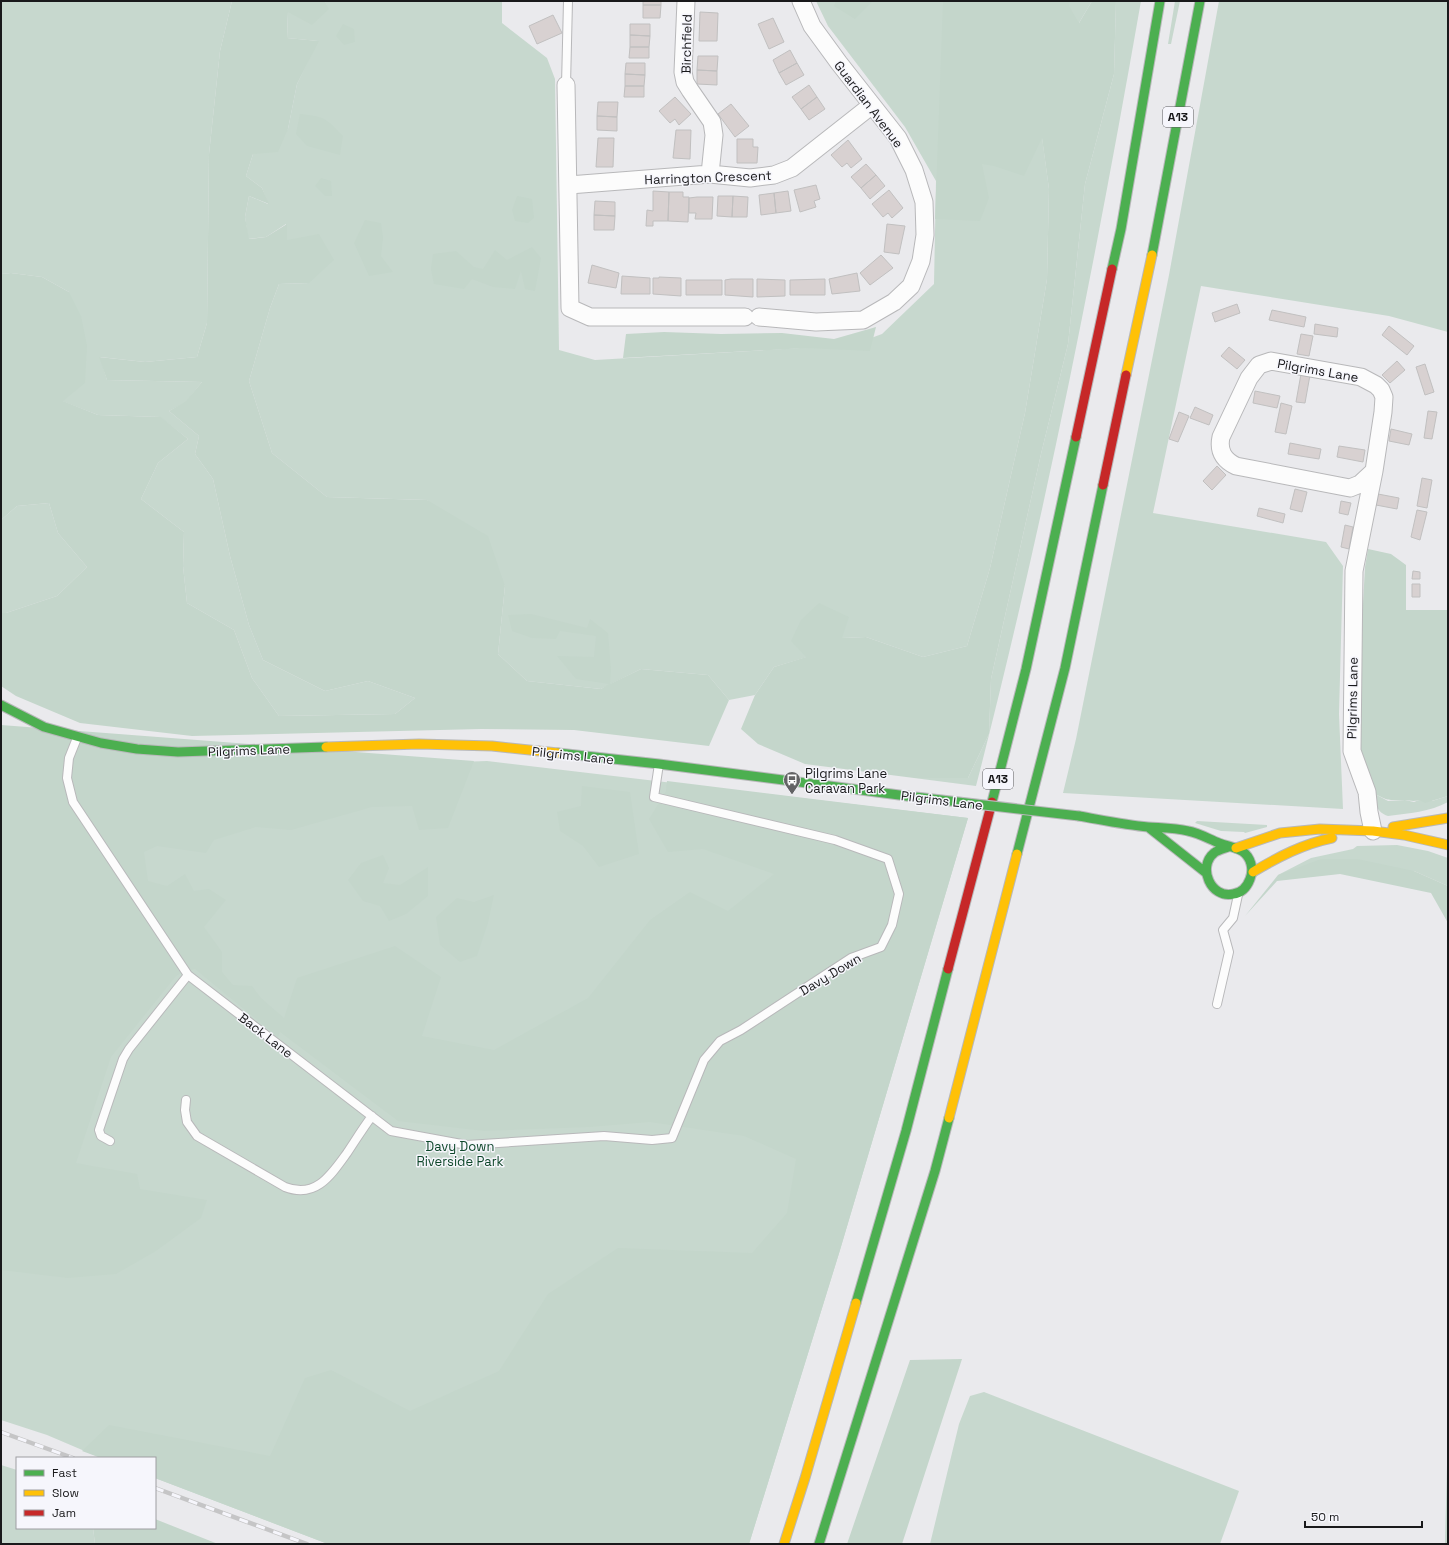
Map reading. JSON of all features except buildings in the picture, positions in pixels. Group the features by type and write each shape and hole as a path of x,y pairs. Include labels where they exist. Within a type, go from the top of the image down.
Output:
{"main road":[{"name":"A13","path":"784,1544 805,1478 906,1131 1026,669 1120,229 1160,1"},
{"name":"A13","path":"818,1544 935,1171 1065,668 1156,234 1200,1"},
{"name":"Pilgrims Lane","path":"1,705 44,726 101,743 136,749 178,752 455,744 499,747 659,764 907,796 1079,816 1148,827 1186,830 1245,853 1250,860 1253,872"},
{"path":"1238,893 1245,888 1251,880 1253,872 1286,853 1321,840 1448,818"},
{"name":"Pilgrims Lane","path":"1148,827 1206,872 1208,881 1212,888 1220,893 1229,895 1238,893"},
{"path":"1206,872 1207,864 1211,855 1218,850 1232,848 1280,833 1320,830 1373,831 1404,835 1448,845"}],"street":[{"name":"Birchfield","path":"686,1 683,72 685,82 712,122 714,136 710,174"},
{"name":"Guardian Avenue","path":"569,185 570,308 590,317 752,317 816,322 863,320 894,302 911,286 921,261 925,235 924,202 914,170 898,138 812,26 802,1"},
{"path":"566,85 569,185"},
{"name":"Harrington Crescent","path":"569,185 710,174 750,178 774,175 792,168 872,105"},
{"name":"Pilgrims Lane","path":"1350,488 1236,466 1223,456 1219,444 1222,433 1249,378 1259,365 1275,361 1361,377 1376,385 1383,394 1384,400 1374,471 1354,572 1352,751 1368,792 1373,831"},
{"path":"1365,516 1358,500 1350,488 1360,484 1374,471"}],"lane":[{"path":"566,85 568,1"},
{"name":"Back Lane","path":"78,737 69,758 68,778 73,802 188,975 391,1131 467,1145 604,1136"},
{"name":"Davy Down","path":"604,1136 652,1140 672,1138 704,1060 720,1041 741,1030 851,958 881,947 892,925 899,894 888,859 835,840 654,797 659,764"},
{"path":"1217,1004 1229,952 1222,930 1233,918 1238,893"},
{"path":"110,1141 101,1136 99,1130 123,1059 129,1048 188,975"},
{"path":"186,1100 185,1110 187,1122 197,1136 285,1187 295,1190 313,1188 328,1179 372,1116"}],"green space":[{"path":"1,1 232,1 220,51 209,154 207,323 197,357 145,362 100,357 107,380 202,382 185,403 169,411 199,436 195,454 213,479 230,556 249,625 263,660 325,691 368,681 415,698 395,714 279,716 252,678 234,630 187,603 183,566 184,532 141,499 158,463 188,439 160,417 98,415 62,401 69,292 42,277 11,273 1,274"},
{"path":"232,1 325,1 329,9 312,25 288,12 287,38 319,41 297,84 288,129 278,152 253,154 246,176 262,188 269,204 249,196 245,217 249,239 266,237 287,224 287,240 319,234 334,260 309,283 279,284 270,308 249,381 272,453 327,497 427,500 488,536 505,586 498,654 527,681 601,689 609,684 576,679 557,656 594,657 596,636 560,631 556,639 532,638 512,631 508,615 531,614 587,628 590,619 608,633 611,670 610,684 641,669 708,675 729,700 709,746 574,730 481,729 192,736 80,723 16,696 1,686 1,613 6,613 57,596 87,567 58,533 49,503 17,506 1,520 1,274 11,273 42,277 69,292 81,316 87,346 85,383 63,401 98,415 161,417 188,439 158,463 141,499 184,532 183,566 187,603 234,630 252,678 279,716 395,714 415,698 368,681 325,691 263,660 249,625 230,556 213,479 195,454 199,436 169,411 185,402 202,382 107,380 99,357 145,362 197,357 207,323 209,154 220,51"},
{"path":"325,1 502,1 502,23 547,58 555,79 559,350 595,360 852,345 882,334 934,284 936,181 905,127 828,26 816,1 1092,1 1070,38 1042,137 1049,189 1047,279 1025,413 990,568 967,646 923,657 866,637 842,638 807,657 774,667 755,695 729,700 708,675 641,669 601,689 527,681 498,654 505,586 427,500 327,497 272,453 249,381 270,308 279,284 309,283 287,240 286,224 266,237 248,239 245,217 249,196 268,204 262,188 246,176 253,154 288,129 297,84 318,41 287,38 288,12 328,9"},
{"path":"836,1 873,1 855,19 834,6"},
{"path":"943,1 1070,1 1069,6 1079,23 1092,1 1116,1 1114,74 1085,184 1068,344 1041,454 991,679 989,734 968,778 914,778 805,764 758,744 741,729 755,695 774,667 806,657 791,641 801,620 819,603 849,617 842,638 866,637 923,657 967,646 990,568 1025,413 1047,279 1049,189 1042,138 1024,176 994,166 982,164 989,198 980,221 935,219"},
{"path":"1116,1 1141,1 1086,297 1046,493 989,733 991,679 1041,454 1068,344 1085,184 1114,74"},
{"path":"1175,1 1180,1 1171,44 1168,44"},
{"path":"1219,1 1448,1 1448,332 1389,316 1201,286 1153,513 1326,542 1343,566 1339,714 1343,809 1063,793 1076,739 1169,275"},
{"path":"343,24 354,29 355,42 344,45 336,36"},
{"path":"300,114 320,117 328,121 343,136 340,155 307,146 296,134"},
{"path":"321,178 331,181 332,196 325,196 315,186"},
{"path":"517,196 532,199 534,218 528,223 515,221 512,210"},
{"path":"365,220 381,223 383,238 381,256 393,272 369,276 354,243"},
{"path":"532,247 541,258 535,291 525,289 521,271 515,289 493,287 472,279 464,289 434,284 431,269 433,254 456,251 474,267 483,269 495,250 507,260"},
{"path":"876,327 870,351 806,348 623,358 626,334 664,332 721,334 782,333 834,339"},
{"path":"49,503 58,533 87,567 57,596 6,613 1,613 1,520 17,506"},
{"path":"1368,549 1391,554 1406,565 1406,610 1448,610 1448,796 1425,803 1419,800 1388,800 1373,793 1359,747 1361,641 1365,567"},
{"name":"Davy Down Riverside Park","path":"1,725 55,747 346,766 487,761 968,818 840,1250 749,1544 328,1544 156,1478 156,1457 99,1457 47,1435 1,1420"},
{"path":"1,725 474,761 448,828 419,830 412,806 372,807 291,830 256,827 214,840 206,853 157,846 144,852 148,881 167,886 185,874 194,891 209,889 226,900 204,927 222,952 222,972 233,985 252,986 261,998 284,1018 297,978 395,946 441,977 422,1036 494,1050 588,998 650,920 690,892 728,911 774,874 703,849 668,852 649,819 666,791 667,781 968,818 840,1250 749,1544 328,1544 156,1478 156,1457 98,1457 82,1451 109,1425 270,1456 305,1378 331,1370 410,1411 499,1371 548,1294 618,1248 752,1253 787,1213 796,1159 744,1136 650,1122 590,1127 484,1131 398,1121 280,1032 278,1037 195,969 183,972 176,976 111,1057 76,1163 137,1174 140,1189 207,1200 201,1218 156,1251 116,1274 68,1278 1,1270"},
{"path":"989,735 976,786 914,778 968,778"},
{"path":"582,786 630,792 639,854 599,867 583,846 560,831 557,812 581,806"},
{"path":"1373,793 1388,801 1432,801 1448,796 1448,802 1427,810 1388,816 1379,810"},
{"path":"1197,821 1267,825 1267,827 1245,833 1221,831 1195,823"},
{"path":"1397,845 1428,851 1448,858 1448,886 1414,871 1278,875 1311,858 1353,849 1357,846"},
{"path":"383,855 389,868 383,883 400,885 428,867 428,896 406,914 389,921 380,906 363,901 348,880 361,863"},
{"path":"1321,859 1357,859 1414,871 1448,886 1448,923 1431,893 1340,874 1277,881 1245,916 1278,875"},
{"path":"494,895 488,923 477,956 460,962 440,945 436,917 457,898 474,902"},
{"path":"962,1359 902,1544 847,1544 910,1360"},
{"path":"984,1392 1239,1491 1220,1544 930,1544 959,1424 970,1396"},
{"path":"1448,1425 1448,1544 1445,1544"},
{"path":"1,1465 16,1470 16,1529 93,1529 95,1544 1,1544"},
{"path":"156,1519 218,1544 95,1544 93,1529 156,1529"}],"railway":[{"path":"1,1432 70,1457"},
{"path":"156,1488 307,1544"}],"traffic: fast":[{"path":"1112,269 1121,229 1160,1"},
{"path":"1152,255 1200,1"},
{"path":"992,802 1026,669 1076,437"},
{"path":"1017,854 1065,668 1103,485"},
{"path":"1,705 44,727 101,743 137,749 178,752 326,747"},
{"path":"558,753 659,764 907,796"},
{"path":"907,796 1079,816"},
{"path":"1079,816 1131,825 1188,831 1242,851 1248,856 1252,871 1246,887 1242,891 1233,894 1218,892 1209,881 1207,873 1209,859 1214,853 1228,847"},
{"path":"1148,827 1205,872"},
{"path":"856,1303 906,1131 948,969"},
{"path":"819,1544 935,1171 949,1118"}],"traffic: slow":[{"path":"1126,375 1152,255"},
{"path":"326,747 419,744 492,746 558,753"},
{"path":"1393,827 1448,818"},
{"path":"1236,848 1280,833 1320,829 1373,831 1404,835 1448,845"},
{"path":"1253,872 1291,852 1332,838"},
{"path":"949,1118 1017,854"},
{"path":"784,1544 805,1478 856,1303"}],"traffic: jam":[{"path":"1076,437 1112,269"},
{"path":"1103,485 1126,375"},
{"path":"948,969 992,802"}],"place":[{"name":"Pilgrims Lane Caravan Park","path":"792,795"}]}
